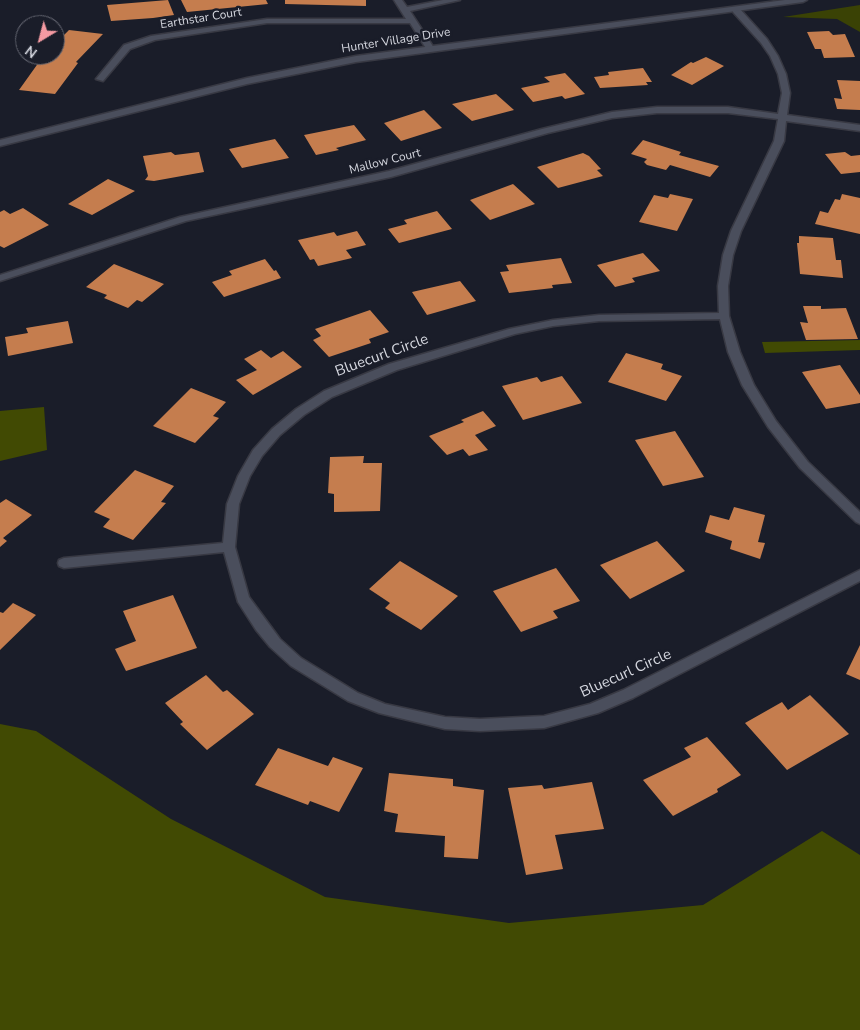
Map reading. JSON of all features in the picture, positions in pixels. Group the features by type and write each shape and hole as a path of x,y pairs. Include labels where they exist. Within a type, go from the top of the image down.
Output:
{"street":[{"path":"398,0 430,48"},
{"path":"404,10 456,0"},
{"name":"Hunter Village Drive","path":"0,143 247,81 356,59 803,0"},
{"path":"736,10 764,41 774,56 782,74 786,93 779,141 736,231 728,255 723,286 724,316 734,352 748,385 772,424 804,465 860,519"},
{"name":"Earthstar Court","path":"100,79 127,47 140,41 154,38 266,21 412,21"},
{"name":"Mallow Court","path":"0,278 184,219 391,174 604,117 657,110 728,110 860,128"},
{"name":"Bluecurl Circle","path":"724,316 599,318 553,323 470,342 356,381 328,394 300,412 276,432 257,453 244,476 233,504 229,547 243,598 261,626 275,643 320,680 353,697 384,709 445,723 480,725 544,722 593,708 628,694 860,575"},
{"path":"64,563 229,547"}],"green space":[{"path":"860,5 860,32 837,19 783,17"},
{"path":"860,340 860,350 765,353 762,342"},
{"path":"44,407 47,450 0,461 0,411"},
{"path":"0,724 36,731 171,819 325,897 509,923 703,905 822,831 860,855 860,1030 0,1030"}],"building":[{"path":"168,0 174,15 153,18 111,21 107,5"},
{"path":"181,0 266,0 268,4 187,12"},
{"path":"285,0 366,0 366,6 285,4"},
{"path":"69,30 103,34 76,62 78,63 55,94 19,90 37,65 65,65 65,34"},
{"path":"829,31 833,35 845,34 855,57 824,58 821,49 815,49 807,32"},
{"path":"706,57 724,66 692,85 671,75 691,62 693,63"},
{"path":"643,68 652,82 646,82 648,85 600,88 594,77 609,75 608,72"},
{"path":"565,73 585,94 565,99 562,96 533,102 521,88 550,82 544,77"},
{"path":"837,80 860,81 860,110 837,109 834,98 842,99"},
{"path":"496,94 514,110 472,121 452,104"},
{"path":"424,110 442,128 401,141 384,123"},
{"path":"354,125 366,140 336,148 339,150 316,155 304,135"},
{"path":"275,139 289,158 242,168 229,149"},
{"path":"643,140 681,152 679,155 719,166 710,177 670,165 666,170 647,165 644,162 647,159 631,154"},
{"path":"171,152 175,155 199,152 204,172 154,181 145,180 148,176 143,156"},
{"path":"845,152 851,156 860,155 860,172 841,174 825,154"},
{"path":"583,153 589,156 601,169 597,170 603,176 558,188 537,167"},
{"path":"108,179 135,191 92,215 68,204"},
{"path":"513,184 535,204 490,220 470,200"},
{"path":"670,194 693,199 677,231 639,222 654,195 668,198"},
{"path":"842,194 860,198 860,234 815,224 820,211 828,213 835,199 840,200"},
{"path":"23,208 49,225 4,248 0,246 0,212 4,210 10,214"},
{"path":"437,211 452,229 399,243 388,229 407,224 404,220"},
{"path":"357,231 366,245 346,250 352,258 318,266 314,259 310,260 298,240 334,232 337,236"},
{"path":"799,236 833,238 836,260 841,260 843,278 800,274 797,243 799,243"},
{"path":"643,253 660,271 632,278 635,282 615,287 597,265"},
{"path":"561,258 572,283 552,285 553,288 509,293 500,272 509,271 506,265"},
{"path":"265,259 281,278 224,297 212,282 232,275 229,271"},
{"path":"114,264 164,284 142,302 137,300 128,308 104,298 107,295 86,287"},
{"path":"460,281 476,301 427,315 412,292"},
{"path":"803,306 821,306 821,309 846,308 858,339 806,340 800,322 808,323"},
{"path":"370,310 389,332 369,339 371,343 329,357 313,340 321,336 315,329"},
{"path":"68,321 73,343 8,356 5,337 28,333 26,328"},
{"path":"261,350 271,358 283,351 302,367 253,395 236,380 257,370 244,359"},
{"path":"626,353 663,364 661,369 682,376 666,401 608,382"},
{"path":"840,365 860,395 860,403 826,409 802,372"},
{"path":"562,376 582,403 523,420 502,386 537,377 541,382"},
{"path":"191,388 226,402 213,416 219,418 195,443 153,426"},
{"path":"483,411 496,426 475,435 488,450 469,456 463,449 447,455 429,436 464,422 461,420"},
{"path":"675,431 704,477 663,486 635,440"},
{"path":"364,456 363,463 382,463 380,511 334,512 334,494 328,493 330,457"},
{"path":"135,470 174,486 161,502 166,503 133,540 103,527 110,519 94,512"},
{"path":"6,499 32,515 3,538 7,541 0,547 0,503"},
{"path":"734,507 765,515 758,542 765,543 760,559 730,549 732,541 705,532 710,515 729,520"},
{"path":"657,541 685,571 630,599 600,565"},
{"path":"400,561 458,596 421,630 385,608 390,603 369,589"},
{"path":"556,568 580,601 553,611 558,618 521,632 493,591"},
{"path":"173,595 197,648 126,671 115,649 136,641 123,611"},
{"path":"13,603 36,615 0,650 0,612 3,613"},
{"path":"860,645 860,680 846,674"},
{"path":"206,675 223,692 227,690 254,714 207,750 180,724 183,722 165,703"},
{"path":"810,695 849,734 787,770 745,723 782,702 788,710"},
{"path":"707,737 741,775 717,789 718,792 673,816 643,780 691,757 684,748"},
{"path":"278,748 328,766 333,757 363,768 339,812 310,801 308,805 255,785"},
{"path":"389,773 453,779 453,786 484,790 478,859 444,857 445,836 395,832 398,814 384,811"},
{"path":"592,782 604,829 555,835 563,869 526,875 508,788 542,785 544,789"}]}
